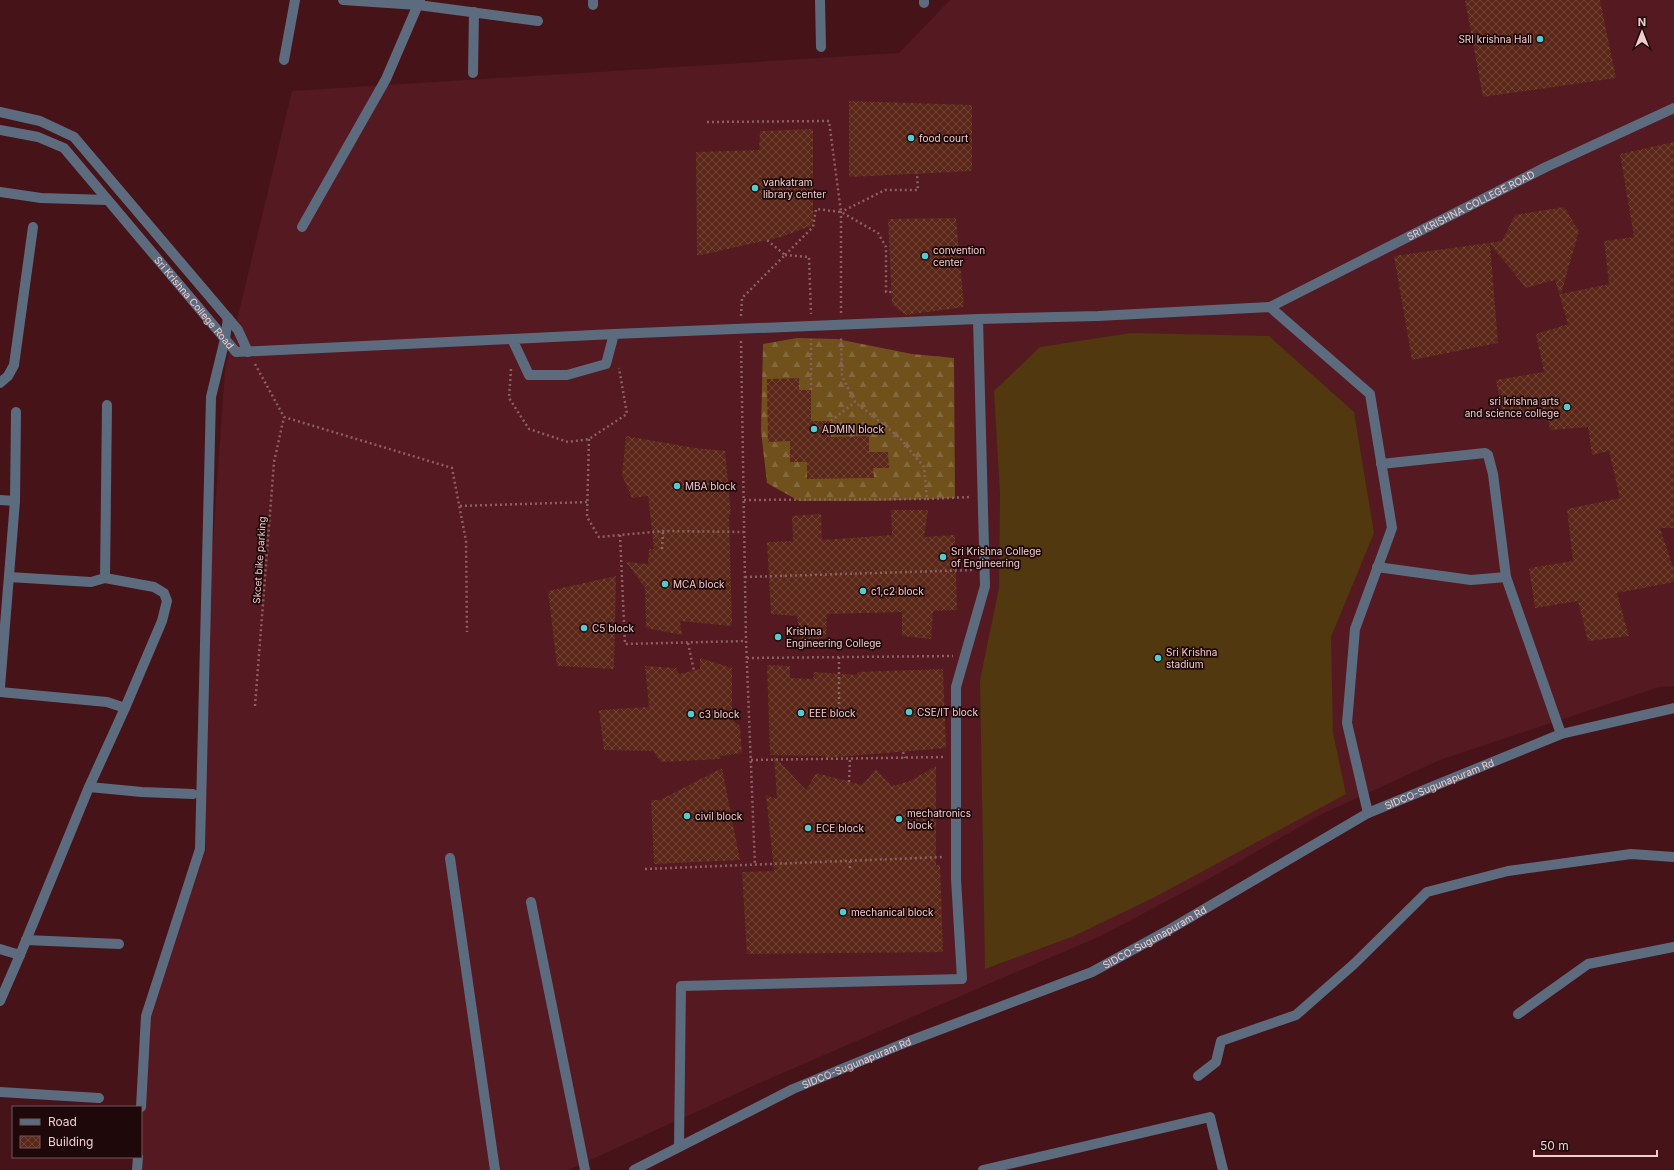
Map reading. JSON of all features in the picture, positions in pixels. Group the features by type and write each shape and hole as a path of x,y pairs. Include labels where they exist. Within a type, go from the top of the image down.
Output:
{"street":[{"path":"284,60 295,0"},
{"path":"342,0 419,2 474,12 538,20"},
{"path":"820,0 822,47"},
{"path":"302,227 386,78 419,2"},
{"path":"473,73 474,12"},
{"name":"SRI KRISHNA COLLEGE ROAD","path":"1270,307 1546,167 1674,108"},
{"path":"0,112 40,121 74,137 238,330 248,352"},
{"name":"Sri Krishna College Road","path":"0,130 38,137 64,148 236,352 741,328 1098,316 1270,307"},
{"path":"0,192 41,198 107,200"},
{"path":"0,383 8,376 14,364 32,226"},
{"path":"1270,307 1370,394 1392,528 1355,629 1347,723 1368,813"},
{"path":"141,1106 146,1016 200,849 211,397 225,339 228,318"},
{"path":"679,1148 681,986 962,979 956,856 956,687 986,586 978,319"},
{"path":"512,339 529,375 567,375 606,364 614,334"},
{"path":"105,578 107,405"},
{"path":"0,687 15,501 16,412"},
{"path":"1381,464 1485,453 1488,455 1493,474 1506,577 1561,734"},
{"path":"0,500 15,501"},
{"path":"1377,567 1471,580 1506,577"},
{"path":"0,1001 89,787 162,621 167,601 164,592 154,587 105,578 91,582 9,577"},
{"path":"0,692 107,702 125,708"},
{"name":"SIDCO-Sugunapuram Rd","path":"634,1170 793,1089 907,1042 1092,972 1167,931 1368,813 1561,734 1674,708"},
{"path":"89,787 142,792 193,794"},
{"path":"1198,1076 1216,1062 1222,1041 1296,1015 1354,964 1427,892 1508,871 1631,854 1674,857"},
{"path":"450,858 495,1170"},
{"path":"531,902 585,1170"},
{"path":"26,940 118,944"},
{"path":"1518,1014 1588,964 1674,947"},
{"path":"0,949 20,955"},
{"path":"0,1092 100,1098"},
{"path":"983,1170 1210,1117 1223,1170"},
{"path":"137,1170 138,1158"}],"path":[{"path":"707,122 829,121 840,212 842,376 855,402 899,437 924,467 926,499"},
{"path":"840,212 885,190 918,190 917,173"},
{"path":"755,866 746,641 741,328 742,298 813,227 816,209 840,212 878,232 886,247 886,292 892,292"},
{"path":"767,240 784,255 809,257 811,326 810,390"},
{"path":"248,352 284,417 452,468 466,541 467,632"},
{"path":"511,361 509,398 529,429 568,442 589,439 627,414 619,363"},
{"path":"831,421 855,402"},
{"name":"Skcet bike parking","path":"255,706 274,462 284,417"},
{"path":"589,439 587,517 599,537 663,531 744,532"},
{"path":"744,500 926,499 983,497"},
{"path":"460,506 587,502"},
{"path":"662,549 663,531"},
{"path":"620,535 625,644 688,644 746,641"},
{"path":"745,577 985,570"},
{"path":"688,644 694,671"},
{"path":"747,658 966,656"},
{"path":"839,657 839,722"},
{"path":"903,752 905,758"},
{"path":"751,760 956,757"},
{"path":"849,782 850,759"},
{"path":"645,869 755,866 956,856"},
{"path":"850,861 850,868"}],"shaded area":[{"name":"Sri Krishna College of Engineering","path":"950,0 1674,0 1674,686 1659,687 1440,760 1320,815 1214,876 1101,936 762,1082 568,1170 139,1170 140,1158 142,1158 142,1106 145,1028 206,849 206,641 225,370 292,91 899,53"},
{"name":"Sri Krishna stadium","path":"1131,333 1269,336 1354,412 1374,533 1331,637 1333,733 1346,794 1153,898 1074,936 985,969 980,680 999,588 1000,493 994,391 1040,347"}],"green space":[{"path":"797,338 837,339 912,354 954,358 955,498 876,501 799,501 767,483 761,431 763,344"}],"building":[{"name":"SRI krishna Hall","path":"1465,0 1600,0 1616,78 1483,97"},
{"name":"food court","path":"849,101 972,105 972,171 849,177"},
{"name":"vankatram library center","path":"813,129 813,225 781,237 697,256 696,152 759,150 760,131"},
{"path":"1674,142 1674,528 1660,528 1674,570 1674,582 1617,593 1629,636 1588,641 1578,601 1535,608 1529,568 1573,561 1567,509 1620,498 1609,451 1592,455 1588,427 1550,430 1547,413 1503,416 1496,380 1544,372 1536,334 1568,324 1555,280 1526,288 1490,244 1498,343 1412,360 1394,256 1502,241 1515,215 1564,207 1579,231 1561,294 1609,284 1604,241 1634,237 1620,154"},
{"name":"convention center","path":"956,218 964,307 905,315 892,304 888,219"},
{"path":"799,378 799,390 811,390 811,421 831,421 831,437 869,436 869,452 888,452 889,468 873,468 874,478 807,479 807,462 790,462 790,441 768,442 767,379"},
{"path":"626,436 695,448 725,451 731,514 729,514 732,626 680,621 682,635 646,628 645,588 626,562 648,564 649,549 654,549 648,496 632,498 622,475"},
{"name":"c1,c2 block","path":"891,510 928,510 924,537 955,535 957,610 933,611 931,639 902,636 902,612 827,614 826,638 800,640 797,616 771,614 767,542 793,541 792,516 821,514 822,540 892,535"},
{"name":"C5 block","path":"616,576 614,669 557,666 548,591"},
{"name":"c3 block","path":"700,658 732,668 732,720 740,726 742,753 720,756 721,759 661,762 653,751 604,750 599,710 649,707 645,666 676,668 679,674 700,669"},
{"path":"767,665 790,666 790,678 813,679 814,672 858,675 857,672 943,669 946,748 825,758 826,756 770,755"},
{"path":"774,756 806,790 816,773 862,785 876,769 892,786 910,781 936,766 936,865 940,865 943,952 747,954 742,872 774,871 766,795 777,799"},
{"path":"722,768 740,860 654,864 651,800 660,800"}],"place":[{"name":"SRI krishna Hall","path":"1540,39"},
{"name":"food court","path":"911,138"},
{"name":"vankatram library center","path":"755,188"},
{"name":"convention center","path":"925,256"},
{"name":"sri krishna arts and science college","path":"1567,407"},
{"name":"ADMIN block","path":"814,429"},
{"name":"MBA block","path":"677,486"},
{"name":"Sri Krishna College of Engineering","path":"943,557"},
{"name":"MCA block","path":"665,584"},
{"name":"c1,c2 block","path":"863,591"},
{"name":"C5 block","path":"584,628"},
{"name":"Krishna Engineering College","path":"778,637"},
{"name":"Sri Krishna stadium","path":"1158,658"},
{"name":"CSE/IT block","path":"909,712"},
{"name":"EEE block","path":"801,713"},
{"name":"c3 block","path":"691,714"},
{"name":"civil block","path":"687,816"},
{"name":"mechatronics block","path":"899,819"},
{"name":"ECE block","path":"808,828"},
{"name":"mechanical block","path":"843,912"}]}
